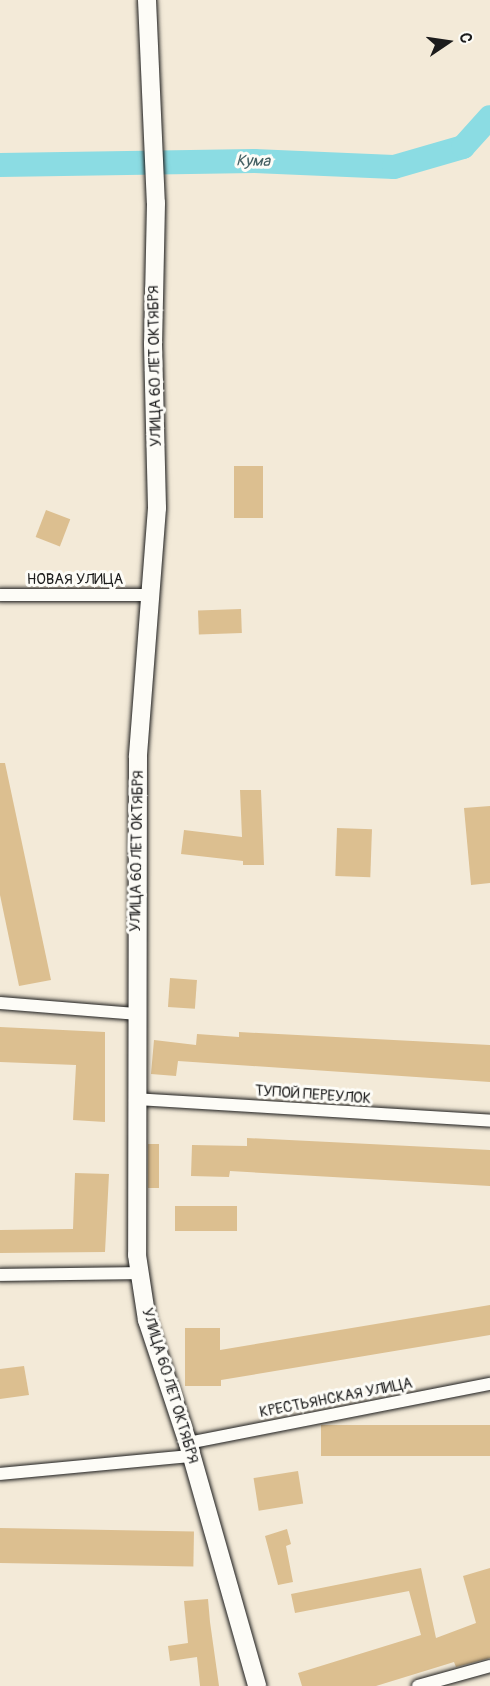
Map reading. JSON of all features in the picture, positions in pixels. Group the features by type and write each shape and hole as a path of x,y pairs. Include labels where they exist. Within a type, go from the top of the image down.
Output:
{"main road":[{"name":"УЛИЦА 60 ЛЕТ ОКТЯБРЯ","path":"147,0 153,92 156,203 153,344 157,508 138,757 135,1099 140,1273 147,1320 190,1450 256,1686"}],"street":[{"name":"НОВАЯ УЛИЦА","path":"0,595 150,596"},
{"path":"0,1003 136,1014"},
{"name":"ТУПОЙ ПЕРЕУЛОК","path":"135,1099 490,1122"},
{"path":"0,1275 140,1273"},
{"name":"КРЕСТЬЯНСКАЯ УЛИЦА","path":"0,1474 190,1450 490,1384"},
{"path":"418,1686 490,1666"}],"building":[{"path":"234,466 263,466 263,518 234,518"},
{"path":"46,510 70,519 60,546 36,537"},
{"path":"241,609 242,633 199,634 198,611"},
{"path":"0,763 5,763 51,980 19,986 0,895"},
{"path":"240,790 261,790 264,865 243,865 243,861 181,854 184,830 242,837"},
{"path":"490,806 490,883 471,885 464,808"},
{"path":"337,828 372,829 370,877 335,876"},
{"path":"170,978 197,980 195,1009 168,1007"},
{"path":"0,1027 105,1032 105,1122 73,1120 76,1065 0,1062"},
{"path":"239,1032 490,1045 490,1082 178,1061 176,1076 151,1074 154,1040 196,1045 197,1034 239,1037"},
{"path":"247,1138 490,1150 490,1186 230,1171 229,1177 191,1176 192,1145 247,1146"},
{"path":"148,1144 159,1144 159,1188 148,1188"},
{"path":"75,1173 109,1174 105,1252 0,1253 0,1230 73,1229"},
{"path":"175,1206 237,1206 237,1231 175,1231"},
{"path":"490,1305 490,1335 221,1380 221,1386 185,1386 185,1328 220,1328 220,1350"},
{"path":"24,1366 29,1395 0,1399 0,1369"},
{"path":"321,1425 490,1425 490,1456 321,1456"},
{"path":"298,1471 303,1504 259,1511 254,1478"},
{"path":"0,1528 194,1531 193,1566 0,1563"},
{"path":"287,1529 291,1544 286,1546 293,1582 278,1585 265,1536"},
{"path":"421,1568 436,1638 476,1623 463,1576 490,1568 490,1658 456,1667 454,1662 376,1686 302,1686 298,1673 421,1635 409,1591 295,1613 291,1594"},
{"path":"208,1599 219,1686 200,1686 197,1657 170,1661 168,1646 188,1643 184,1601"}],"waterway":[{"name":"Кума","path":"0,165 254,161 394,167 463,147 490,117"}]}
